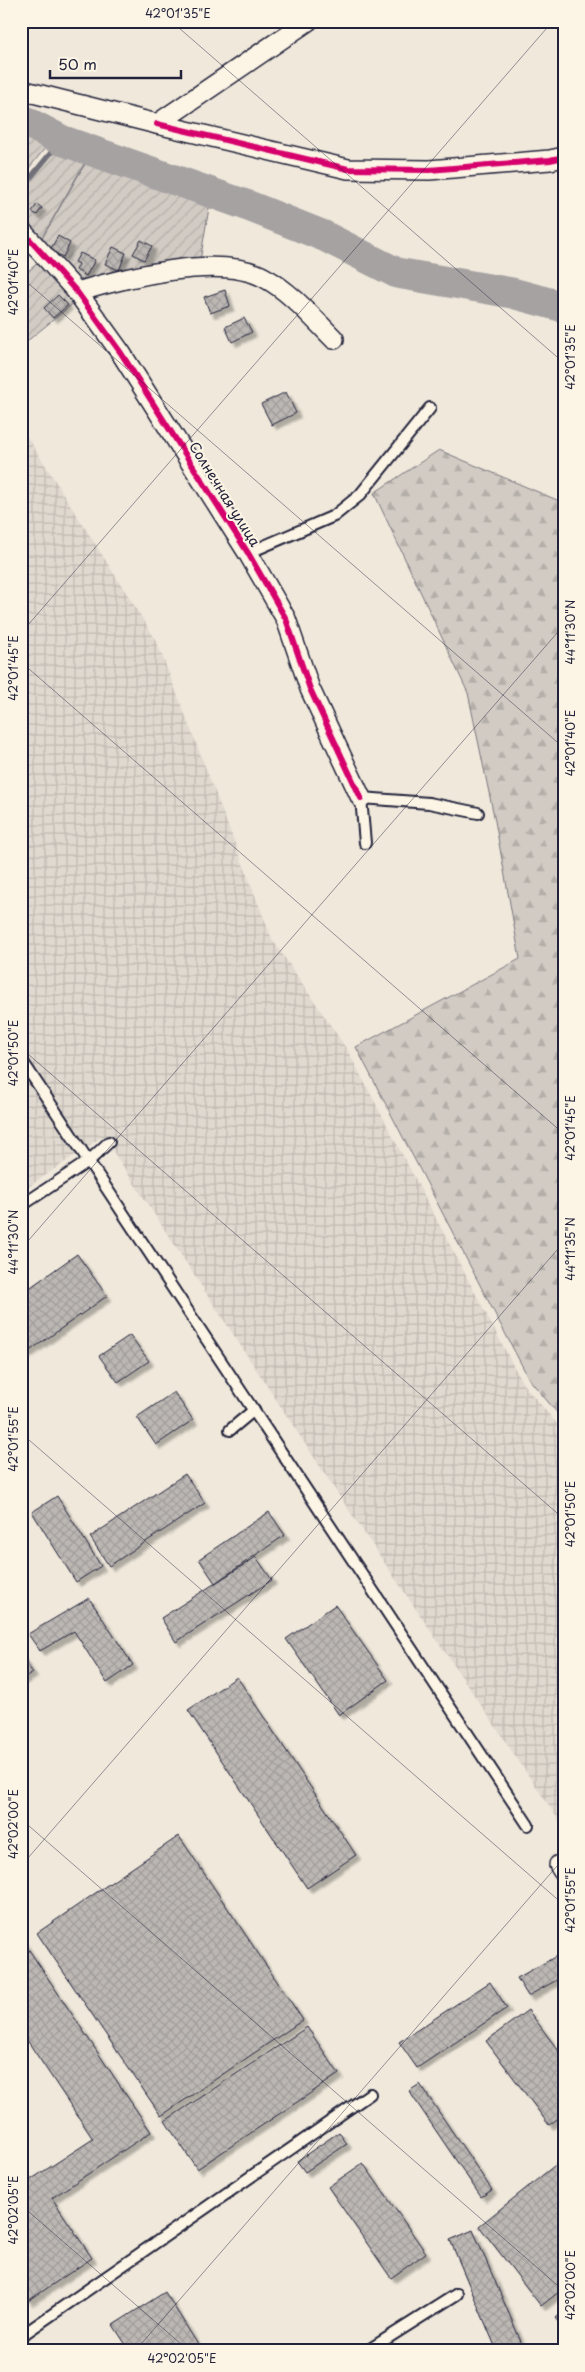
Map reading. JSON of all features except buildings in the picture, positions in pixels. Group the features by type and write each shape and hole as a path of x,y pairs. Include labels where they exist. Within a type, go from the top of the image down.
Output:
{"street":[{"path":"157,124 308,21"},
{"path":"21,90 348,169 429,170 564,157"},
{"name":"Солнечная улица","path":"21,230 76,292 121,353 248,553 286,618 310,689 361,798"},
{"path":"76,292 124,278 177,270 214,268 239,270 264,277 286,292 334,339"}],"lane":[{"path":"248,553 334,516 360,495 430,408"},
{"path":"365,843 361,798 429,803 478,813"},
{"path":"21,1059 90,1160 528,1825"},
{"path":"21,1206 90,1160 109,1142"},
{"path":"230,1430 254,1410"},
{"path":"21,2336 370,2094"},
{"path":"367,2351 457,2294"}],"shaded area":[{"path":"21,427 156,640 272,939 348,1051 523,1384 564,1432 564,1828 340,1497 103,1136 21,1192"}],"green space":[{"path":"21,128 50,142 21,178"},
{"path":"61,144 89,155 40,241 21,222 21,193"},
{"path":"90,155 211,196 200,261 78,285 40,242"},
{"path":"40,261 74,303 21,346 21,277"},
{"path":"439,450 564,503 564,1421 529,1379 356,1047 520,959 495,821 468,693 374,493"}],"waterway":[{"path":"21,119 61,140 246,205 324,236 397,273 512,293 564,307"},
{"path":"21,189 61,140"}],"cycle path":[{"path":"157,124 348,169 429,170 550,160 564,157"},
{"path":"21,230 77,292 121,353 248,553 286,619 310,689 361,798"}]}
